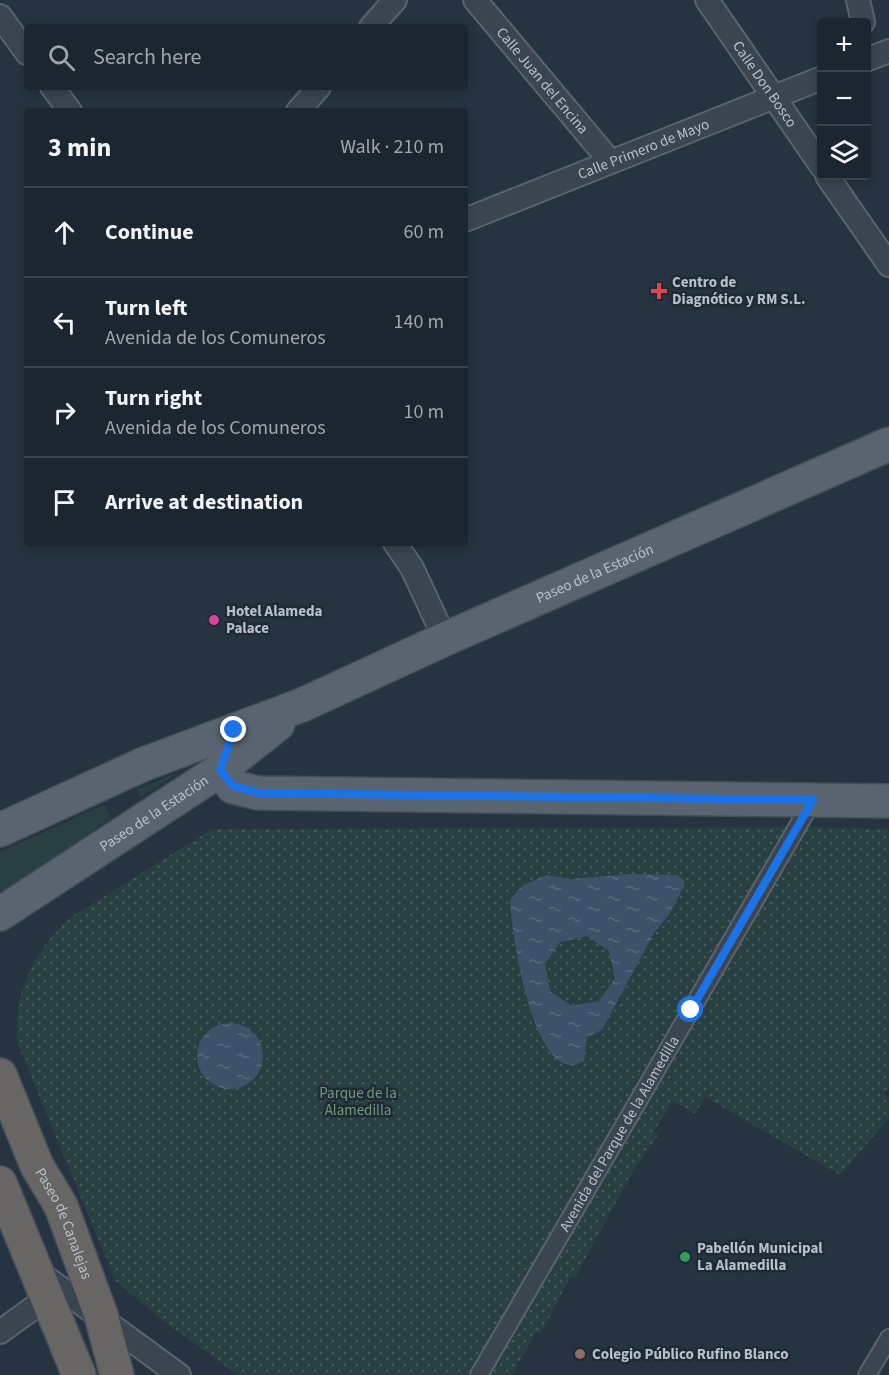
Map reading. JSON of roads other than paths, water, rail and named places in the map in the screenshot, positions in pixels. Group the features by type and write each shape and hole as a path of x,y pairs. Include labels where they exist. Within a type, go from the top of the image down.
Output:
{"highway":[{"name":"Paseo de Canalejas","path":"0,1075 37,1166 62,1206 101,1315 121,1357"},
{"path":"0,1183 79,1375"}],"main road":[{"name":"Paseo de la Estación","path":"0,830 144,764 302,705 445,639 889,444"},
{"name":"Paseo de la Estación","path":"0,914 220,770 302,705"},
{"path":"234,730 220,770 233,786 258,793 889,801"}],"street":[{"path":"375,24 395,0"},
{"name":"Calle Juan del Encina","path":"475,0 610,161"},
{"name":"Calle Don Bosco","path":"706,0 817,160"},
{"path":"858,0 862,18"},
{"path":"0,16 24,49"},
{"name":"Calle Primero de Mayo","path":"468,219 817,80"},
{"path":"54,90 68,108"},
{"path":"301,108 316,90"},
{"path":"830,180 889,264"},
{"path":"396,546 411,568 445,639"},
{"name":"Avenida del Parque de la Alamedilla","path":"479,1375 813,800"},
{"path":"0,1332 43,1284 101,1315"},
{"path":"867,1375 889,1338"},
{"path":"121,1357 179,1375"}],"water":[{"path":"631,874 677,875 684,880 684,887 668,916 654,933 602,1030 587,1037 584,1061 566,1064 551,1053 538,1031 528,1003 520,971 510,900 522,886 546,875 571,879","holes":["587,936 609,951 615,978 599,1001 572,1006 550,991 545,964 560,942"]},
{"path":"236,1023 254,1032 261,1043 263,1056 261,1069 254,1080 243,1087 224,1089 206,1080 199,1069 197,1050 206,1032 217,1025"}],"place":[{"name":"Centro de Diagnótico y RM S.L.","path":"659,291"},
{"name":"Hotel Alameda Palace","path":"214,620"},
{"name":"Pabellón Municipal La Alamedilla","path":"685,1257"},
{"name":"Colegio Público Rufino Blanco","path":"580,1354"}],"park label":[{"name":"Parque de la Alamedilla","path":"358,1102"}]}
